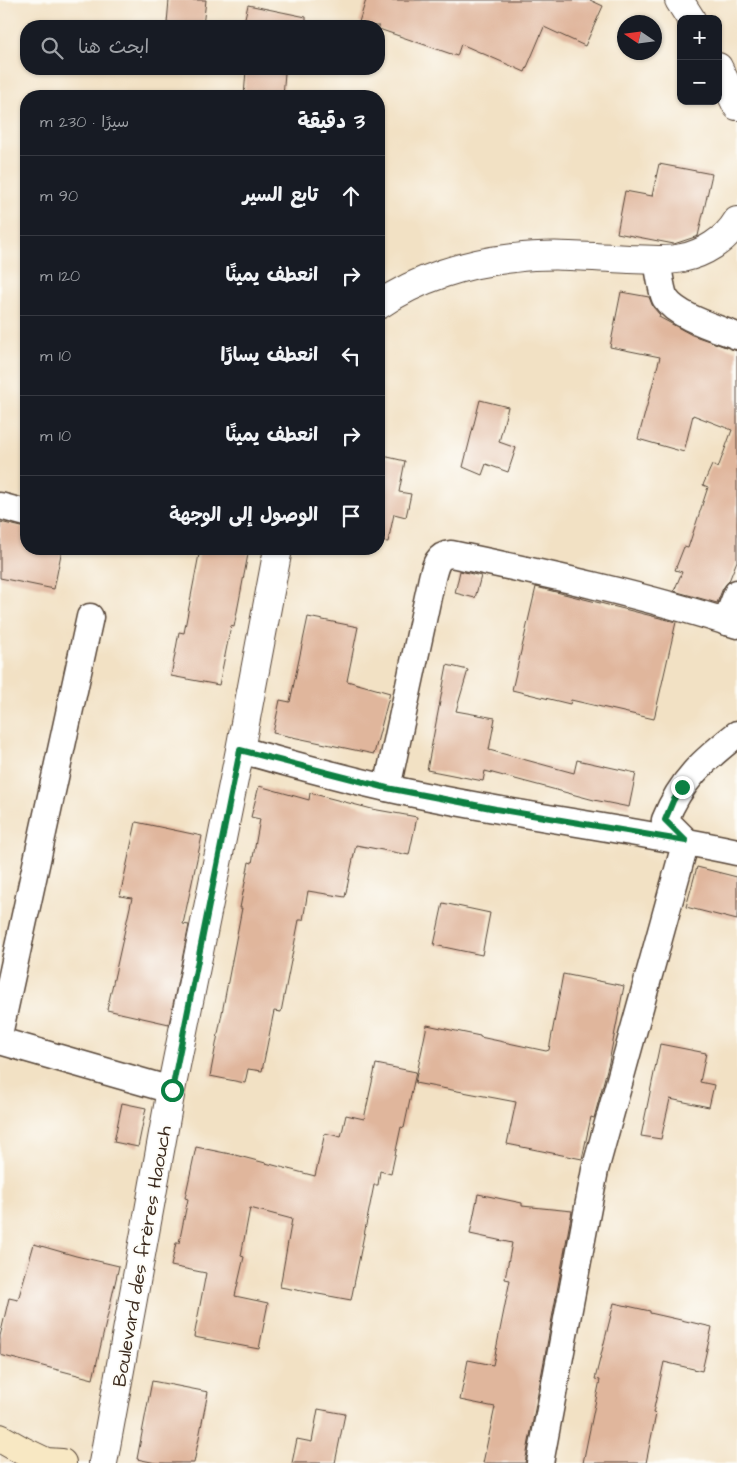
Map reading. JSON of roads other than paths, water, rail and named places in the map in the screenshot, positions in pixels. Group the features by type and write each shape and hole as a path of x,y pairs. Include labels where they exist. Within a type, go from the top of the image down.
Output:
{"main road":[{"path":"0,1438 46,1462 62,1463"}],"street":[{"path":"679,0 688,15"},
{"path":"722,75 737,106"},
{"path":"385,301 413,285 446,272 514,258 550,256 657,260 680,259 708,249 732,230 737,221"},
{"path":"657,260 665,298 687,316 737,336"},
{"path":"0,506 20,511"},
{"path":"387,788 432,578 437,561 442,556 452,554 550,575 731,623 737,593"},
{"name":"Boulevard des frères Haouch","path":"103,1463 172,1090 277,555"},
{"path":"0,1030 90,617"},
{"path":"686,841 665,820 673,801 702,763 737,734"},
{"path":"240,750 387,788 496,809 686,841 737,852"},
{"path":"540,1463 595,1170 686,841"},
{"path":"0,1041 172,1090"}]}
